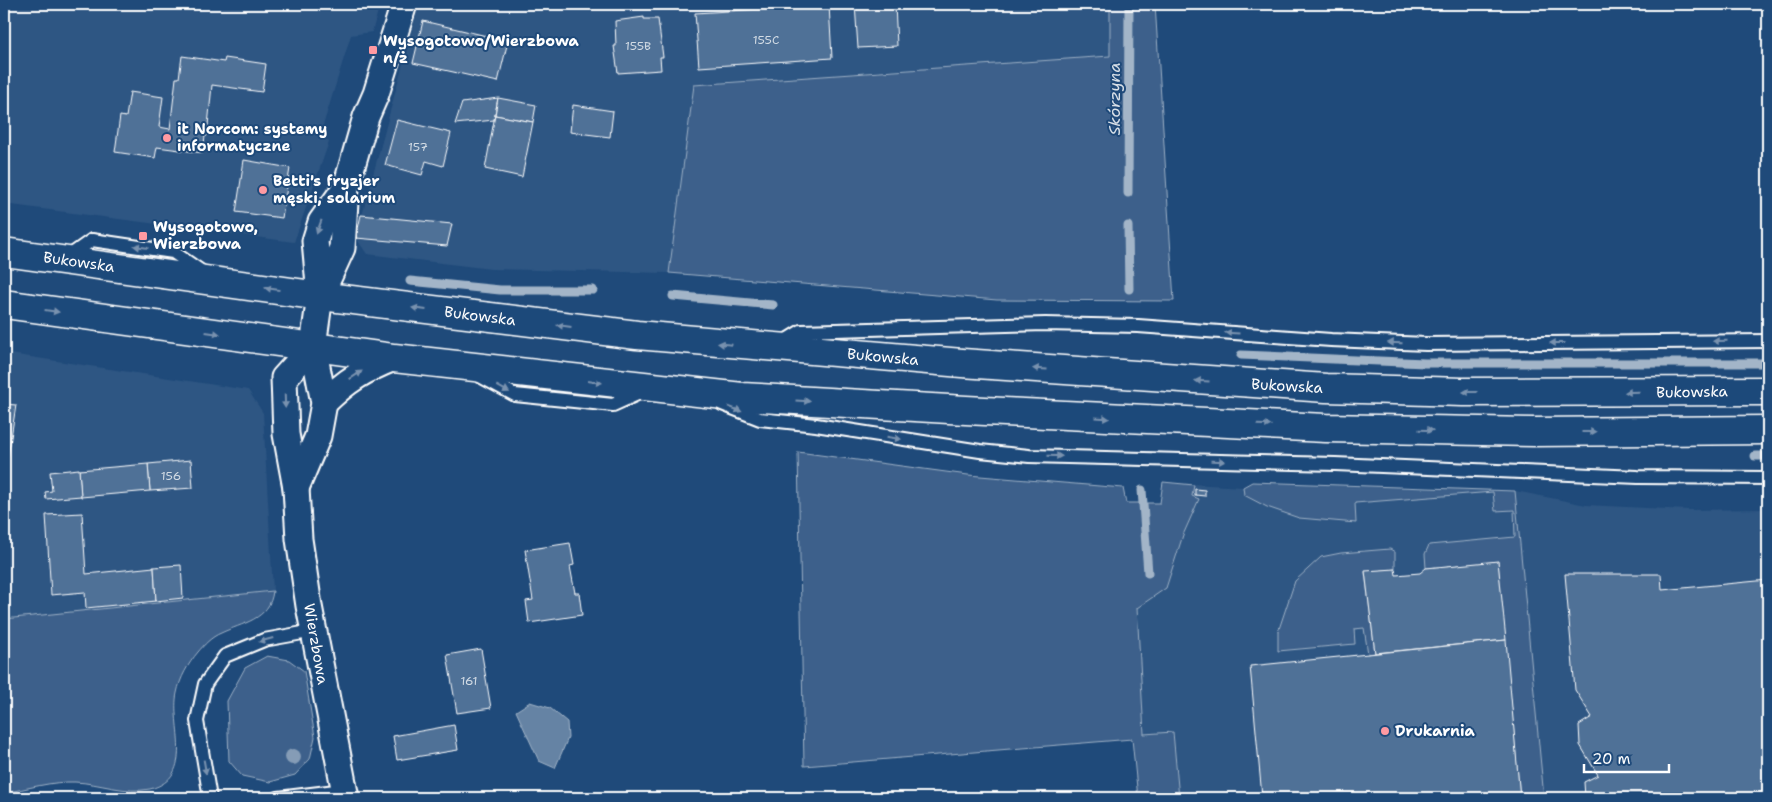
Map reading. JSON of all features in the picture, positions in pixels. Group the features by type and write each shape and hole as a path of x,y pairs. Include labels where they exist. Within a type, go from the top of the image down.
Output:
{"main road":[{"name":"Bukowska","path":"4,252 320,296 637,335 774,348 1173,379 1307,387 1463,392 1768,391"},
{"path":"4,304 394,358 649,388 898,407 1326,428 1534,432 1768,430"}],"street":[{"name":"Wierzbowa","path":"296,488 318,436 324,403 313,346 320,296 314,241 321,222 346,187 366,117 376,94 404,4"},
{"name":"Wierzbowa","path":"313,346 284,378 286,434 296,488 300,539 314,632 345,794"},
{"path":"324,403 344,383 364,370 394,358"}],"lane":[{"path":"774,348 801,331 1045,324 1138,326 1330,340 1426,344 1768,341"},
{"path":"689,392 760,419 1029,456 1354,465 1638,477 1768,478"},
{"path":"210,798 197,721 205,684 226,656 264,640 314,632"},
{"path":"278,798 345,794"}],"shaded area":[{"name":"it Norcom: systemy informatyczne","path":"4,4 380,4 372,32 351,35 321,132 329,142 294,242 4,204"},
{"path":"419,4 1110,4 1110,56 694,85 669,273 491,269 367,254 356,238"},
{"path":"1110,4 1155,4 1174,301 997,300 669,273 694,85 1110,56"},
{"path":"4,353 248,390 263,413 273,591 4,619"},
{"path":"798,452 968,475 1123,488 1126,503 1160,503 1163,482 1194,485 1192,496 1199,499 1183,535 1166,588 1137,608 1144,734 1173,732 1179,798 1138,798 1132,739 804,766"},
{"path":"1252,482 1515,491 1544,798 1520,798 1498,562 1426,568 1425,554 1429,545 1515,537 1514,510 1495,511 1493,492 1355,503 1356,523 1299,518 1267,507 1244,495 1243,487"},
{"path":"1174,483 1243,487 1515,491 1586,505 1688,510 1768,509 1768,798 1179,798 1173,733 1144,734 1129,503 1160,503"},
{"path":"1390,549 1395,552 1395,569 1365,572 1375,653 1368,654 1364,628 1354,629 1355,644 1278,651 1278,632 1295,581 1321,557 1341,553"},
{"path":"273,591 271,601 261,614 208,641 188,666 177,693 177,762 173,773 164,783 150,789 132,790 66,782 4,793 4,619"},
{"path":"267,656 289,660 304,671 315,737 310,759 295,775 270,782 242,776 229,761 227,701 245,668"},
{"path":"530,702 550,708 567,722 568,738 555,768 539,761 516,711"}],"building":[{"path":"855,4 895,4 897,46 858,48"},
{"path":"829,5 832,58 699,67 695,13"},
{"path":"4,11 8,60 4,61"},
{"path":"644,17 644,19 658,19 663,57 660,57 661,70 618,73 614,46 616,46 615,21"},
{"path":"423,21 508,41 498,82 413,63"},
{"path":"182,56 224,62 225,58 266,64 262,92 212,85 207,136 205,136 203,153 157,147 155,158 115,152 120,116 126,117 130,92 163,97 159,127 170,129 176,78 179,78"},
{"path":"498,98 494,120 455,124 462,103"},
{"path":"498,98 536,105 533,122 495,115"},
{"path":"573,105 613,111 610,137 570,132"},
{"path":"495,115 533,122 522,177 485,169"},
{"path":"397,120 451,133 443,166 426,161 422,175 385,165"},
{"name":"Betti's fryzjer męski, solarium","path":"244,160 290,168 282,218 236,212"},
{"path":"361,215 452,224 447,246 356,238"},
{"path":"4,404 16,405 8,457 4,457"},
{"path":"191,460 193,488 150,491 148,464"},
{"path":"148,464 150,491 81,497 79,470"},
{"path":"79,469 81,496 46,499 45,492 52,491 50,472"},
{"path":"1195,489 1205,490 1205,496 1195,495"},
{"path":"82,513 86,574 154,567 156,601 86,608 85,592 51,595 46,515"},
{"path":"570,543 574,565 570,566 575,593 579,593 582,615 529,623 526,601 533,600 525,550"},
{"path":"1498,561 1506,640 1375,653 1365,571 1395,569 1396,575 1420,573 1426,568"},
{"path":"181,565 183,598 156,601 154,567"},
{"path":"1565,574 1661,574 1662,590 1768,580 1768,798 1585,798 1584,782 1598,775 1580,745 1579,725 1592,717 1575,690"},
{"name":"Drukarnia","path":"1506,640 1520,798 1248,798 1262,797 1250,666"},
{"path":"481,649 491,708 457,713 447,655"},
{"path":"454,725 458,750 397,760 393,736"}],"waterway":[{"name":"Skórzyna","path":"1128,193 1129,4"},
{"name":"Skórzyna","path":"1128,226 1129,289"},
{"path":"410,281 500,290 593,290"},
{"path":"673,296 773,305"},
{"path":"1241,355 1425,363 1768,363"},
{"path":"1755,456 1768,456"},
{"name":"Skórzyna","path":"1142,490 1148,573"}],"place":[{"name":"Wysogotowo/Wierzbowa n/ż","path":"373,50"},
{"name":"it Norcom: systemy informatyczne","path":"167,138"},
{"name":"Betti's fryzjer męski, solarium","path":"263,190"},
{"name":"Wysogotowo, Wierzbowa","path":"143,236"},
{"name":"Drukarnia","path":"1385,731"}]}
